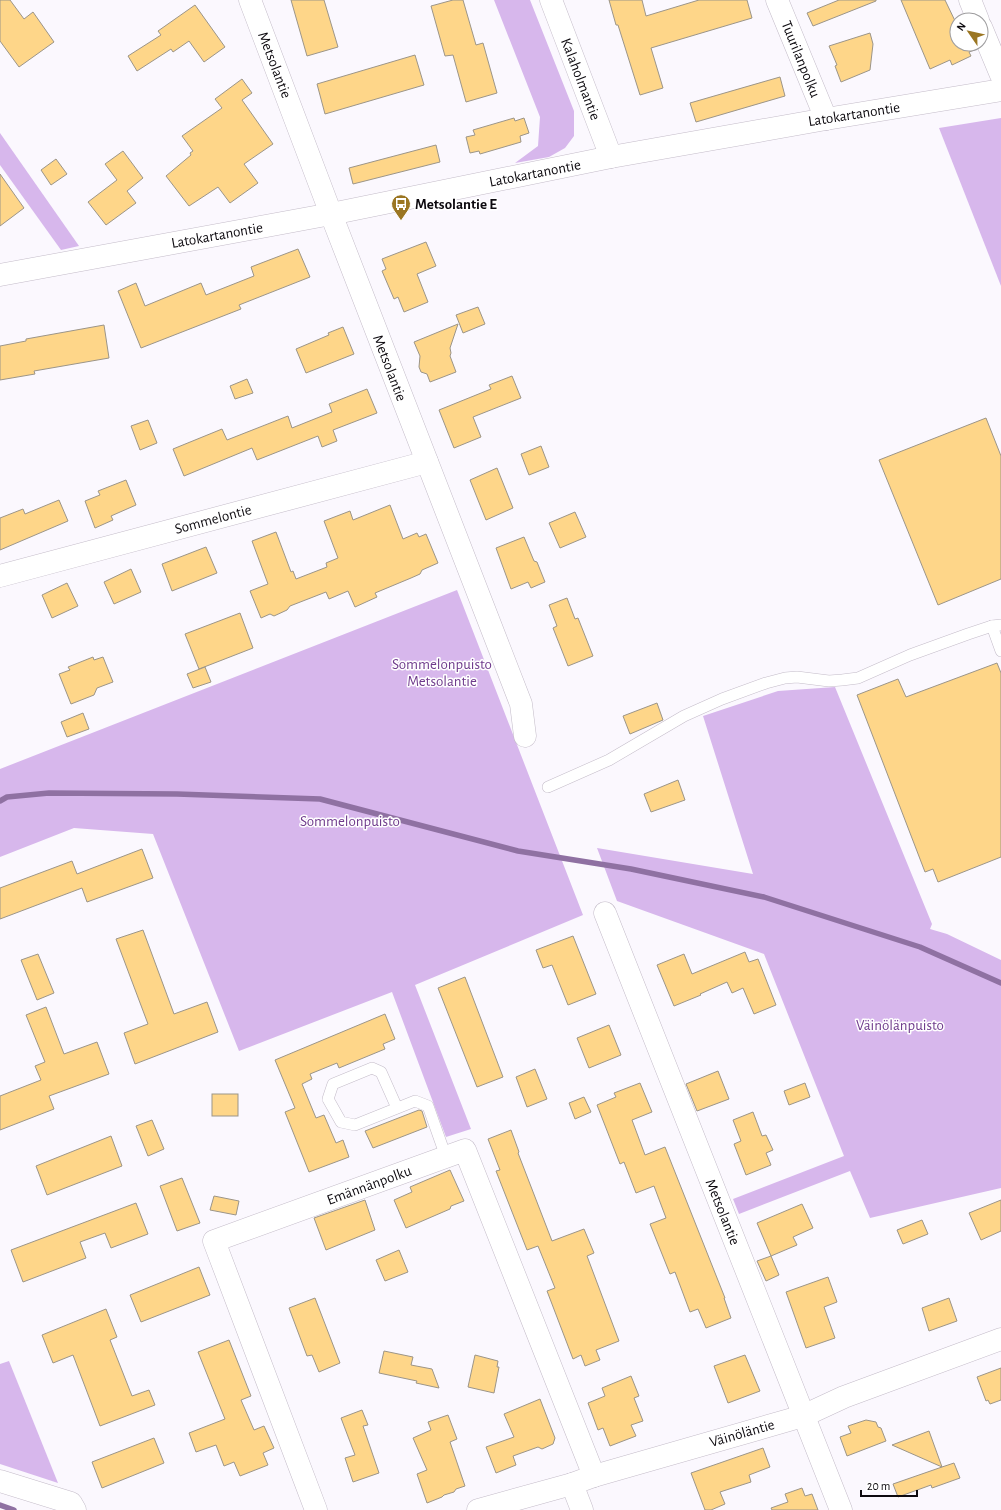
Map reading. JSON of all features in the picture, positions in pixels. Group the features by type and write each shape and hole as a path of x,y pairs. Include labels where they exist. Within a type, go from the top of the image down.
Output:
{"street":[{"name":"Metsolantie","path":"250,0 330,214 521,704 526,736"},
{"name":"Kalaholmantie","path":"551,0 611,157"},
{"name":"Tuurilanpolku","path":"777,0 826,119"},
{"path":"970,0 975,12"},
{"path":"989,46 1001,75"},
{"name":"Latokartanontie","path":"0,275 330,214 611,157 1001,90"},
{"name":"Sommelontie","path":"0,576 427,462"},
{"name":"Metsolantie","path":"605,913 841,1510"},
{"name":"Emännänpolku","path":"316,1510 214,1241 465,1150 594,1476"},
{"name":"Väinöläntie","path":"478,1510 803,1416 844,1397 1001,1339"},
{"path":"0,1481 71,1503 75,1510"},
{"path":"572,1484 582,1510"}],"lane":[{"path":"548,787 609,760 684,716 766,682 797,677 829,681 858,678 910,655 996,625 1001,651"},
{"path":"397,1108 381,1072 372,1068 334,1084 328,1099 340,1122 355,1125 416,1101 428,1106 446,1157"}],"green space":[{"path":"494,0 530,0 574,111 574,136 565,148 549,157 515,163 538,146 540,117"},
{"path":"1001,118 1001,286 939,128"},
{"path":"0,133 79,246 61,250 0,165"},
{"name":"Sommelonpuisto","path":"457,590 583,915 415,985 471,1129 446,1137 392,992 239,1051 153,834 74,828 0,857 0,769"},
{"name":"Väinölänpuisto","path":"835,687 932,924 930,929 947,934 1001,960 1001,1188 870,1218 850,1171 739,1214 733,1199 844,1156 764,954 617,901 597,848 753,874 703,716 778,691"},
{"path":"9,1361 58,1483 0,1464 0,1364"}],"building":[{"path":"0,0 10,0 24,19 33,12 54,42 19,67 0,41"},
{"path":"291,0 324,0 338,47 307,56"},
{"path":"453,0 463,0 476,45 483,43 497,93 466,102 453,55 445,56 431,6"},
{"path":"609,0 642,0 646,16 699,0 747,0 752,18 651,48 663,88 640,95"},
{"path":"839,0 876,1 813,26 807,13"},
{"path":"901,0 945,0 951,12 949,12 949,52 969,52 971,56 952,65 950,60 930,69"},
{"path":"195,5 225,47 204,62 189,41 173,52 171,49 137,71 128,56 161,35 158,31"},
{"path":"870,33 873,44 870,70 841,82 835,66 837,65 829,46"},
{"path":"415,55 424,85 325,114 317,84"},
{"path":"780,77 785,96 696,122 690,103"},
{"path":"242,79 252,93 242,100 273,144 244,164 258,183 230,203 218,187 189,206 166,176 191,155 190,153 193,151 182,136 222,108 215,99"},
{"path":"514,118 515,121 524,118 529,133 520,136 521,142 480,154 479,151 470,153 466,137 475,135 473,130"},
{"path":"436,145 440,162 353,184 349,168"},
{"path":"123,151 143,178 127,191 136,203 106,225 88,202 117,180 105,164"},
{"path":"56,159 67,174 51,185 41,170"},
{"path":"0,174 24,208 0,226"},
{"path":"426,242 436,266 417,274 428,302 404,312 398,297 394,299 382,271 386,269 382,259"},
{"path":"298,249 310,277 239,305 241,309 141,348 118,291 136,283 145,306 201,283 206,295 254,276 251,267"},
{"path":"478,307 485,324 463,333 456,315"},
{"path":"458,324 450,348 450,356 456,372 430,382 427,374 421,372 419,367 420,356 414,342"},
{"path":"104,325 109,358 34,371 35,374 0,380 0,346 26,341 26,339"},
{"path":"343,327 354,354 306,373 296,349 329,335 328,333"},
{"path":"512,376 521,398 473,417 481,437 454,448 439,410 491,389 489,385"},
{"path":"247,379 253,393 235,399 230,386"},
{"path":"367,389 377,413 333,430 337,441 322,447 318,436 257,460 252,448 184,476 173,449 222,429 227,440 288,416 292,428 332,412 329,404"},
{"path":"986,418 1001,456 1001,579 938,605 879,460"},
{"path":"148,420 157,443 140,450 131,426"},
{"path":"541,446 549,467 529,475 521,454"},
{"path":"497,468 513,508 486,520 470,480"},
{"path":"126,480 136,505 111,516 113,520 95,528 85,501 100,495 98,491"},
{"path":"59,500 68,521 0,550 0,518 23,509 25,514"},
{"path":"390,505 403,539 417,533 419,537 426,534 438,563 422,570 420,574 375,593 377,597 355,607 348,591 329,599 326,592 290,606 287,610 274,616 270,614 261,618 250,591 268,584 252,541 276,532 291,572 293,571 296,579 327,567 326,563 338,558 324,521 350,511 353,520"},
{"path":"575,512 586,537 560,548 549,523"},
{"path":"524,537 534,561 537,562 545,582 531,588 528,582 511,589 496,548"},
{"path":"206,547 217,573 172,591 162,564"},
{"path":"131,569 141,592 114,604 104,582"},
{"path":"67,583 78,606 52,618 42,595"},
{"path":"567,598 575,619 578,618 593,656 568,666 553,628 557,626 549,605"},
{"path":"240,613 253,648 199,669 185,634"},
{"path":"93,657 94,660 103,657 113,682 97,688 94,695 71,704 59,674 70,670 68,667"},
{"path":"997,663 1001,673 1001,857 938,882 933,869 925,872 857,695 898,679 906,697"},
{"path":"205,667 211,682 193,688 187,674"},
{"path":"657,703 663,720 630,734 623,716"},
{"path":"83,713 89,729 67,737 61,722"},
{"path":"678,780 685,800 651,812 644,794"},
{"path":"142,849 153,878 87,902 82,888 0,919 0,888 72,861 77,874"},
{"path":"143,930 174,1014 207,1002 218,1032 135,1064 124,1033 148,1024 116,939"},
{"path":"573,936 596,994 568,1005 552,965 543,968 536,950"},
{"path":"745,952 749,962 758,959 776,1005 754,1014 743,988 732,993 727,982 674,1006 657,965 684,954 692,974"},
{"path":"38,954 54,993 37,1000 21,960"},
{"path":"465,977 503,1077 477,1087 438,988"},
{"path":"46,1007 64,1054 97,1042 109,1074 49,1096 54,1109 0,1130 0,1096 41,1080 35,1066 45,1062 26,1015"},
{"path":"385,1014 395,1039 383,1044 385,1049 339,1068 337,1063 310,1074 312,1079 302,1084 316,1118 324,1115 336,1143 343,1140 349,1157 309,1172 285,1112 295,1108 275,1060"},
{"path":"609,1025 621,1055 589,1068 577,1038"},
{"path":"535,1069 547,1099 527,1107 516,1077"},
{"path":"718,1071 729,1099 697,1111 686,1084"},
{"path":"640,1083 652,1112 632,1120 645,1155 665,1147 725,1298 731,1318 706,1328 698,1309 690,1312 675,1272 670,1274 650,1224 666,1218 654,1186 636,1193 624,1162 620,1164 597,1105 616,1097 614,1093"},
{"path":"805,1083 810,1097 789,1105 784,1091"},
{"path":"212,1094 238,1094 238,1116 212,1116"},
{"path":"584,1097 591,1112 575,1119 569,1103"},
{"path":"419,1110 422,1111 427,1127 373,1148 365,1131"},
{"path":"753,1112 762,1136 766,1135 773,1150 766,1153 771,1165 746,1175 734,1144 741,1141 733,1120"},
{"path":"152,1120 164,1149 148,1156 136,1126"},
{"path":"511,1130 519,1152 518,1153 552,1241 584,1229 594,1253 587,1256 619,1341 596,1350 600,1360 585,1366 581,1355 573,1359 547,1291 555,1288 538,1246 527,1250 496,1171 500,1170 488,1139"},
{"path":"111,1136 122,1166 47,1195 36,1166"},
{"path":"450,1170 464,1201 451,1206 450,1209 406,1228 394,1200 412,1192 410,1187"},
{"path":"182,1178 200,1223 177,1231 160,1186"},
{"path":"214,1196 239,1201 236,1215 210,1210"},
{"path":"365,1200 375,1230 326,1250 314,1218"},
{"path":"1001,1200 1001,1231 981,1240 969,1213"},
{"path":"136,1203 148,1234 111,1248 105,1233 80,1242 86,1258 23,1282 11,1250"},
{"path":"802,1204 813,1228 793,1237 797,1245 771,1256 757,1223"},
{"path":"922,1220 928,1234 903,1244 897,1230"},
{"path":"399,1250 408,1272 385,1281 376,1260"},
{"path":"771,1256 779,1275 766,1281 757,1261"},
{"path":"199,1267 210,1295 141,1322 130,1295"},
{"path":"828,1277 837,1302 824,1307 835,1338 806,1348 786,1292"},
{"path":"315,1298 340,1363 319,1372 312,1355 307,1356 289,1308"},
{"path":"949,1298 957,1321 929,1331 922,1308"},
{"path":"106,1309 117,1337 110,1340 132,1396 149,1390 155,1405 100,1426 73,1355 53,1363 42,1335"},
{"path":"229,1340 251,1396 241,1400 254,1430 264,1426 274,1448 263,1453 268,1465 240,1476 234,1462 224,1466 216,1445 196,1452 189,1433 225,1419 198,1352"},
{"path":"384,1351 413,1357 411,1365 432,1369 439,1388 416,1383 417,1381 379,1373"},
{"path":"475,1355 498,1361 497,1367 499,1367 494,1393 468,1387"},
{"path":"745,1355 760,1391 728,1403 714,1366"},
{"path":"1001,1368 1001,1400 990,1404 988,1400 986,1401 977,1377"},
{"path":"631,1376 639,1396 634,1398 643,1421 631,1425 636,1436 610,1446 603,1428 598,1430 588,1403 605,1396 602,1388"},
{"path":"540,1399 555,1438 553,1444 542,1449 538,1447 513,1456 516,1465 496,1473 486,1447 514,1437 504,1414"},
{"path":"362,1410 368,1425 363,1426 379,1473 353,1482 345,1458 355,1455 341,1418"},
{"path":"448,1415 457,1439 450,1442 465,1486 427,1503 417,1474 427,1470 413,1438 431,1430 428,1422"},
{"path":"866,1420 876,1422 878,1427 881,1428 886,1441 847,1456 840,1437 851,1433 848,1426"},
{"path":"929,1431 942,1467 892,1445"},
{"path":"154,1438 164,1463 102,1488 92,1462"},
{"path":"763,1448 770,1467 749,1475 751,1482 720,1492 725,1504 711,1510 705,1510 691,1473"},
{"path":"954,1463 960,1478 932,1488 931,1485 898,1497 893,1484"},
{"path":"802,1488 805,1496 812,1494 818,1510 772,1510 771,1508 788,1502 785,1494"}],"waterway":[{"path":"0,801 7,797 49,793 177,794 320,799 518,851 631,869 764,897 920,947 1001,983"},
{"path":"0,1505 14,1510"}],"place":[{"name":"Metsolantie E","path":"401,221"}],"park label":[{"name":"Sommelonpuisto Metsolantie","path":"442,672"}]}
